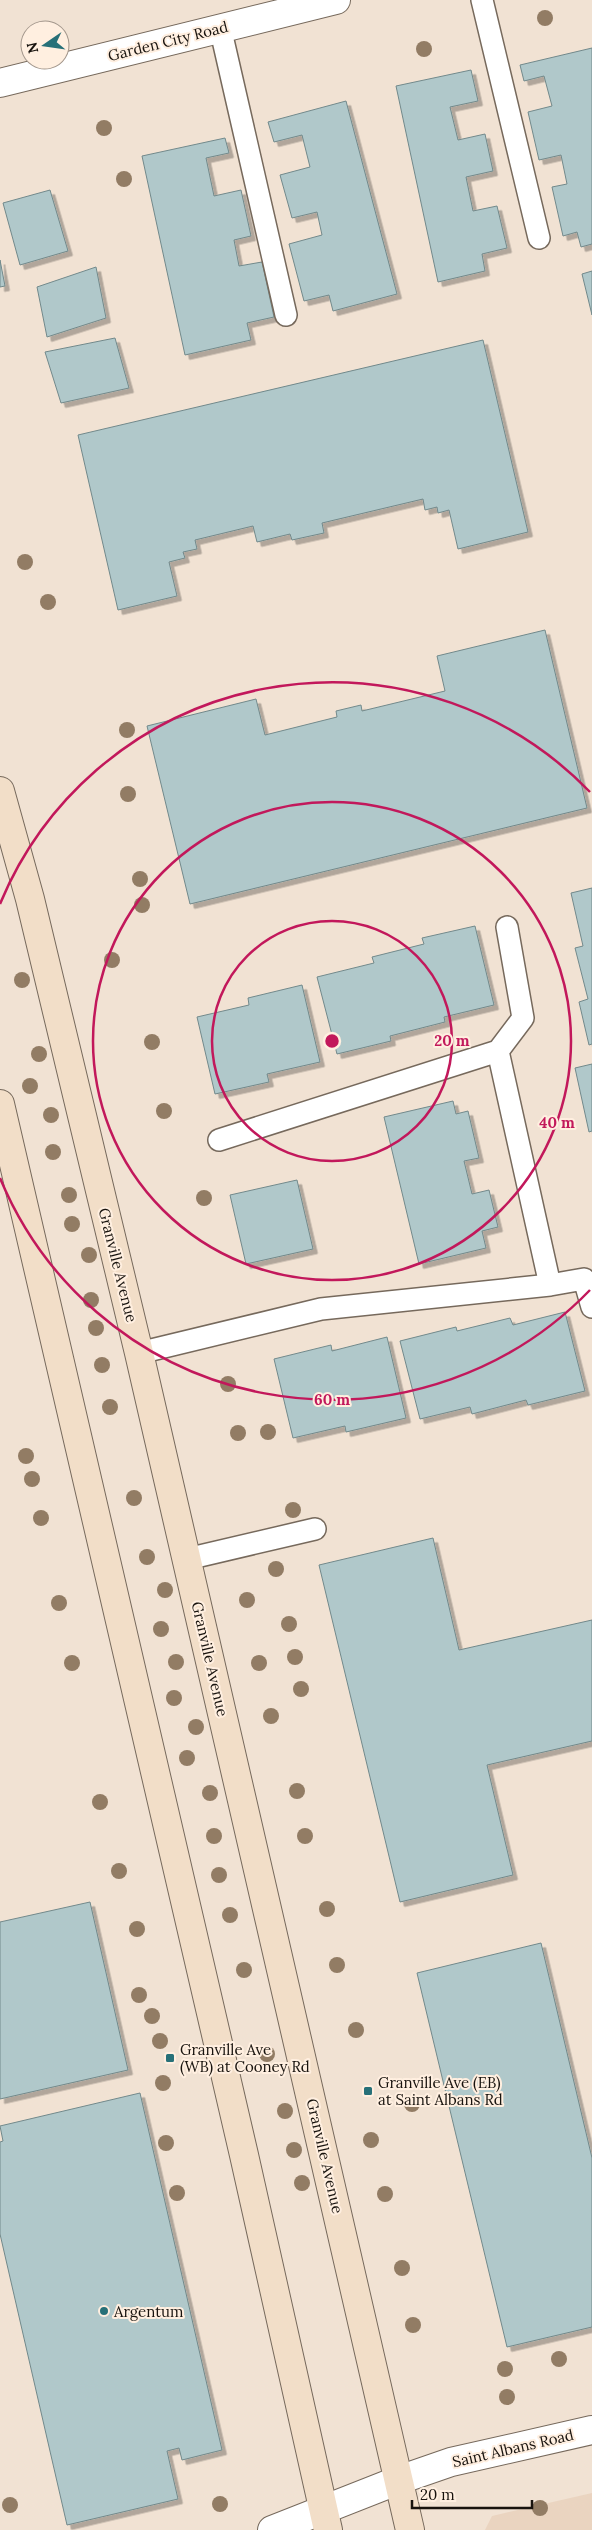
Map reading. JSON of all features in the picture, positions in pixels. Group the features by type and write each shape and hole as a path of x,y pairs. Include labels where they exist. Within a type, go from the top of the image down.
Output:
{"main road":[{"name":"Granville Avenue","path":"0,791 30,899 139,1353 410,2530"},
{"path":"0,1104 244,2155 325,2519"}],"street":[{"name":"Garden City Road","path":"0,83 220,27 336,0"},
{"name":"Saint Albans Road","path":"272,2530 325,2519 399,2480 451,2462 592,2430"}],"lane":[{"path":"482,0 539,238"},
{"path":"220,27 286,315"},
{"path":"219,1140 498,1051 523,1018 507,927"},
{"path":"498,1051 550,1285"},
{"path":"139,1353 321,1309 550,1285 584,1279 592,1307"},
{"path":"187,1559 315,1529"}],"shaded area":[{"path":"592,2493 592,2530 485,2530 492,2516"}],"building":[{"path":"592,48 592,244 581,247 577,232 563,236 552,187 567,184 561,155 539,160 528,112 552,106 544,76 524,81 520,65"},
{"path":"471,70 478,101 450,107 458,140 485,134 493,171 466,177 473,211 497,206 507,248 482,254 485,271 438,282 396,86"},
{"path":"346,101 397,294 333,311 329,295 304,301 289,244 322,235 317,212 292,218 280,175 310,167 302,135 274,142 268,122"},
{"path":"225,138 229,153 206,158 214,196 241,190 251,236 234,240 239,266 262,262 274,317 247,323 251,340 185,355 142,156"},
{"path":"50,190 68,251 20,265 3,203"},
{"path":"0,260 5,286 0,287"},
{"path":"96,267 106,318 47,337 37,287"},
{"path":"592,271 592,315 582,274"},
{"path":"115,338 129,388 61,403 45,352"},
{"path":"483,340 528,532 458,549 449,510 438,513 437,507 425,510 423,499 322,523 324,533 292,540 290,534 257,542 253,526 195,540 197,549 183,552 185,558 169,562 177,596 118,610 78,435"},
{"path":"545,630 587,808 190,904 147,726 256,699 265,735 337,717 336,711 361,705 362,711 445,691 437,656"},
{"path":"592,888 592,1044 589,1045 579,1002 588,999 575,948 583,946 571,893"},
{"path":"475,926 494,1005 444,1017 445,1022 390,1036 391,1041 337,1054 317,977 374,963 372,957 424,944 422,938"},
{"path":"302,985 320,1062 267,1074 269,1082 215,1094 197,1017 249,1005 248,998"},
{"path":"592,1064 592,1131 589,1132 575,1068"},
{"path":"453,1101 456,1114 468,1111 479,1158 464,1161 472,1194 489,1190 498,1227 482,1231 486,1248 419,1264 384,1117"},
{"path":"297,1180 313,1249 246,1264 230,1195"},
{"path":"565,1312 585,1391 528,1405 526,1400 472,1414 470,1407 420,1419 400,1341 456,1327 457,1331 510,1318 513,1325"},
{"path":"387,1337 406,1418 346,1432 345,1426 293,1438 274,1359 331,1345 332,1351"},
{"path":"433,1538 459,1650 592,1620 592,1741 487,1765 513,1875 400,1902 319,1565"},
{"path":"90,1902 128,2070 0,2099 0,1922"},
{"path":"541,1943 592,2158 592,2327 507,2347 417,1973"},
{"name":"Argentum","path":"140,2093 222,2450 182,2460 179,2448 167,2451 178,2499 67,2525 0,2234 0,2142 3,2141 0,2126"}],"place":[{"name":"Granville Ave (WB) at Cooney Rd","path":"170,2058"},
{"name":"Granville Ave (EB) at Saint Albans Rd","path":"368,2091"},
{"name":"Argentum","path":"104,2311"}]}
